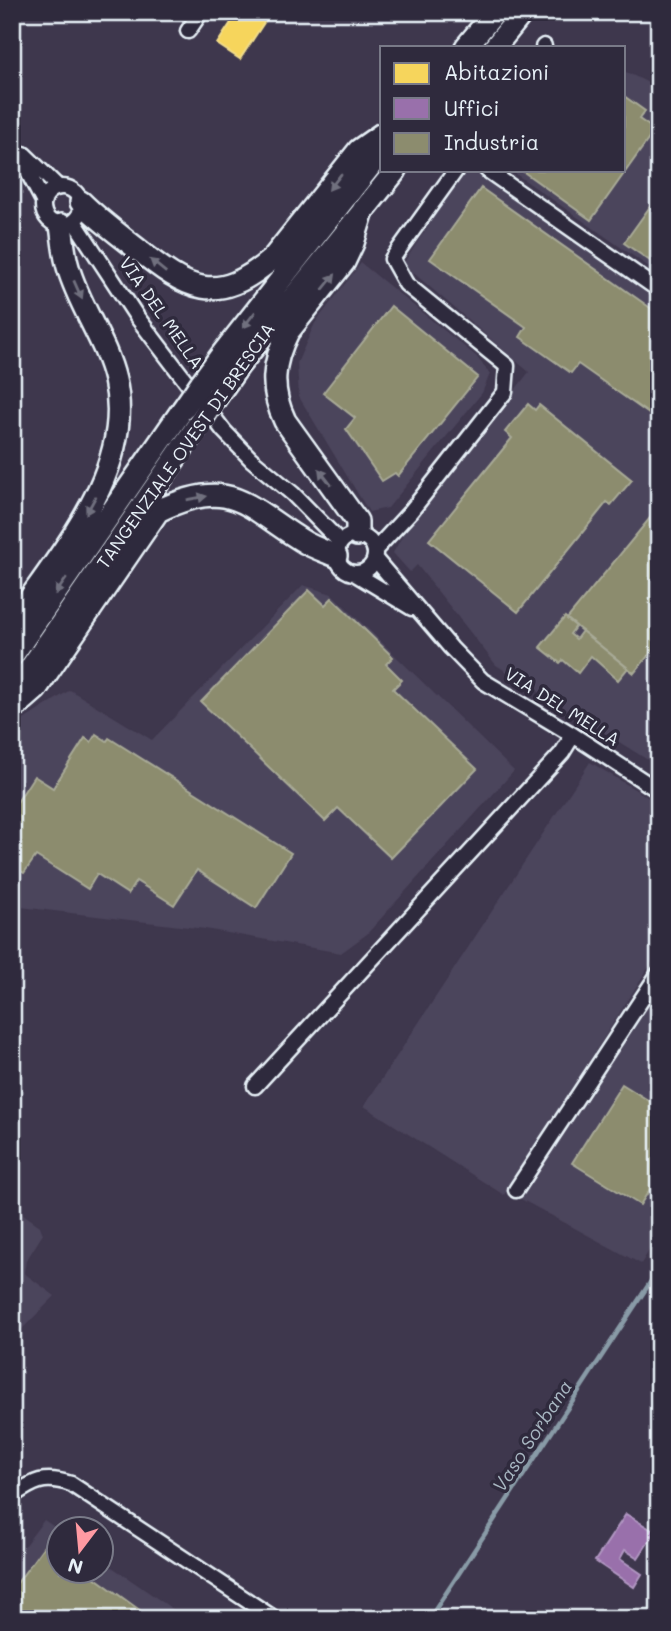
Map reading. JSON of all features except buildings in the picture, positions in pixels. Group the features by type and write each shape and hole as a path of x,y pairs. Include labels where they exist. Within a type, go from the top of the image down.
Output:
{"main road":[{"path":"467,46 495,12"},
{"path":"496,46 523,12"},
{"path":"12,624 92,505 107,471 119,411 115,380 68,267 72,216 94,216 168,274 196,286 210,289 225,287 258,271 273,258 359,150 380,135"},
{"name":"TANGENZIALE OVEST DI BRESCIA","path":"12,695 208,391 222,353 380,155"},
{"name":"TANGENZIALE OVEST DI BRESCIA","path":"208,391 240,364 394,172"},
{"path":"12,710 36,689 158,511 179,501 200,495 239,499 256,507 308,544 358,547 357,521 285,421 276,403 274,374 281,344 344,262 363,210"},
{"name":"TANGENZIALE OVEST DI BRESCIA","path":"12,656 191,417"}],"street":[{"path":"188,32 201,12"},
{"name":"VIA DEL MELLA","path":"13,144 43,201 43,208 49,220 72,216"},
{"name":"VIA DEL MELLA","path":"13,144 58,187 75,191 72,216 137,317 224,431 251,459 358,547 483,681 659,791"},
{"path":"354,573 367,569 358,547 411,511 505,392 508,366 406,284 393,259 455,172"},
{"path":"490,172 659,290"},
{"path":"43,201 49,192 58,187"},
{"name":"VIA DEL MELLA","path":"358,547 342,568 425,616"},
{"path":"255,1086 544,772 573,735"},
{"path":"516,1190 659,973"},
{"path":"12,1496 40,1479 55,1478 71,1484 275,1619"}],"shaded area":[{"path":"626,72 659,88 659,274 513,172 626,172"},
{"path":"464,172 475,172 659,302 659,767 496,665 417,565 410,572 393,553 406,529 529,372 403,264"},
{"path":"361,263 476,356 490,374 482,393 388,508 369,512 299,397 297,363 315,323"},
{"path":"303,585 332,594 514,771 367,934 341,953 205,929 12,906 13,727 70,690 152,740"},
{"path":"590,762 659,804 659,951 504,1195 364,1106"},
{"path":"659,991 659,1234 641,1264 519,1198"},
{"path":"12,1206 40,1226 43,1234 26,1261 24,1273 55,1296 12,1339"},
{"path":"44,1520 46,1586 116,1586 116,1570 187,1619 12,1619 12,1562"}],"waterway":[{"name":"Vaso Sorbana","path":"429,1619 659,1269"}]}
